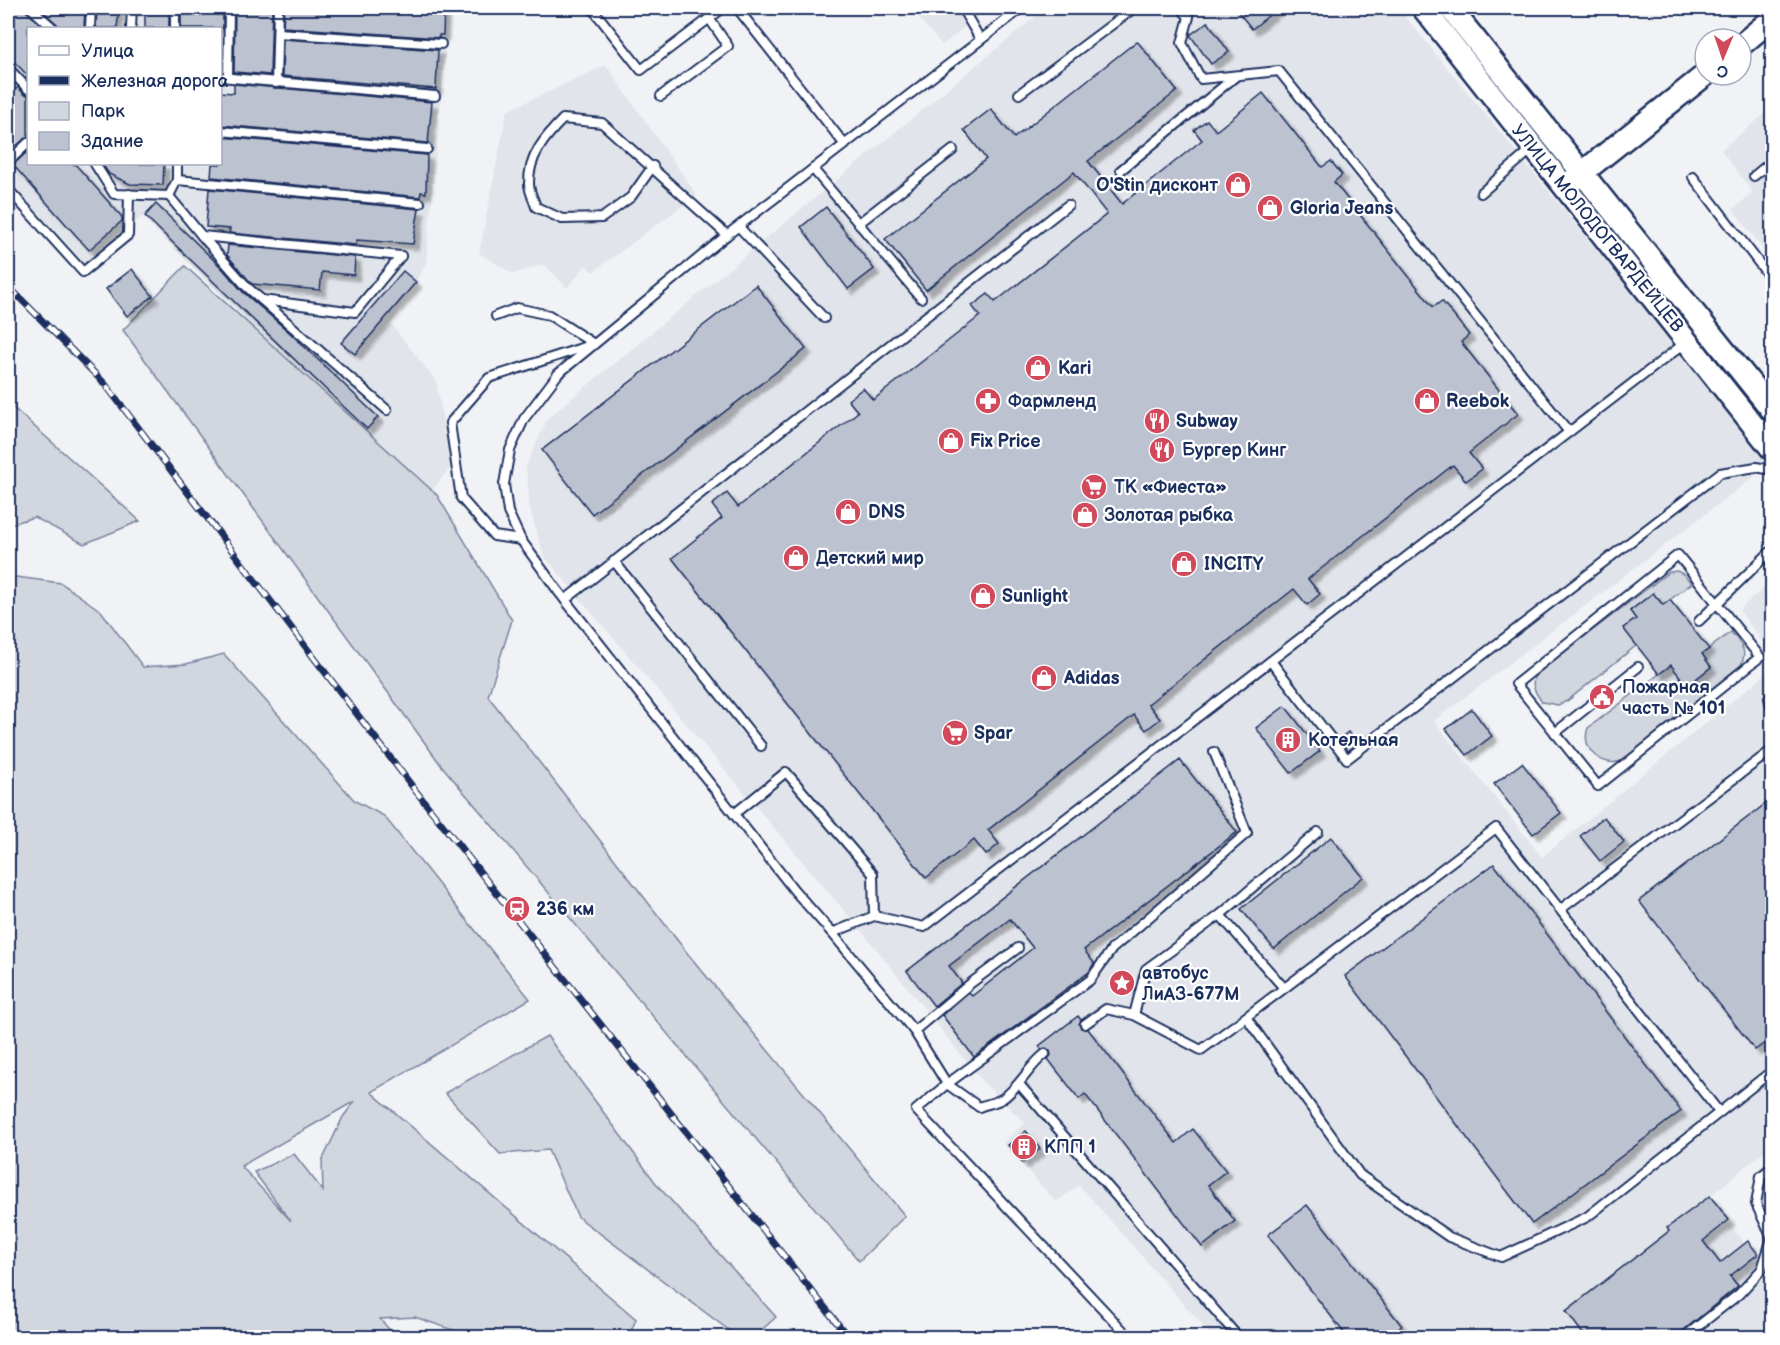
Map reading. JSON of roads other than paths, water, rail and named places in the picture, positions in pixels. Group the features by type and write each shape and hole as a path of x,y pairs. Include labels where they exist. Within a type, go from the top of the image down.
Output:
{"main road":[{"name":"УЛИЦА МОЛОДОГВАРДЕЙЦЕВ","path":"1423,8 1773,449"},
{"name":"УЛИЦА МОЛОДОГВАРДЕЙЦЕВ","path":"1450,8 1773,410"},
{"path":"1753,35 1773,19"},
{"path":"1565,187 1693,85"}],"lane":[{"path":"90,27 92,8"},
{"path":"131,27 132,8"},
{"path":"175,8 175,27"},
{"path":"229,8 224,77 435,96"},
{"path":"276,82 278,8"},
{"path":"592,8 641,70 723,8"},
{"path":"737,8 844,145"},
{"path":"962,8 980,39"},
{"path":"1022,8 727,235 558,374 524,419 510,450 504,484 508,512 520,540 794,890 914,1031 947,1084 979,1107 1001,1100 1045,1054"},
{"path":"1019,94 1134,8"},
{"path":"1181,8 1189,17 1182,43 1201,79 1279,71 1569,432"},
{"path":"35,10 52,27"},
{"path":"661,96 728,46 709,18"},
{"path":"278,33 441,44"},
{"path":"8,68 27,88"},
{"path":"1121,170 1236,75"},
{"path":"8,84 15,76"},
{"path":"652,166 631,197 602,218 562,219 546,212 536,207 528,185 533,157 546,136 563,119 602,123 652,166 727,235"},
{"path":"222,131 428,149"},
{"path":"8,162 27,144"},
{"path":"1481,193 1533,147"},
{"path":"859,223 953,150"},
{"path":"1754,176 1773,161"},
{"path":"96,165 114,194 169,196 247,287 387,410"},
{"path":"169,196 177,180 177,165"},
{"path":"813,170 921,298"},
{"path":"1693,177 1773,280"},
{"path":"177,180 420,203"},
{"path":"8,189 83,272 128,235 129,194"},
{"path":"565,600 1068,205"},
{"path":"739,227 824,318"},
{"path":"202,236 401,256 355,312 262,300"},
{"path":"496,316 517,308 549,315 594,345"},
{"path":"832,933 874,916 924,927 1688,341"},
{"path":"520,540 494,536 461,498 450,423 489,378 594,345"},
{"path":"1271,661 1347,759 1720,473 1756,467 1773,470"},
{"path":"1699,621 1773,550"},
{"path":"1678,555 1717,603 1760,657 1598,786 1516,684 1678,555"},
{"path":"614,561 761,746"},
{"path":"1555,734 1638,667"},
{"path":"1773,695 1769,698 1773,708"},
{"path":"1561,909 1773,750"},
{"path":"1130,1338 916,1110 947,1084 1090,980 1112,949 1248,833 1214,752"},
{"path":"734,814 786,772 873,874 874,916"},
{"path":"1085,1024 1106,1009 1134,1015 1201,1050 1496,828 1719,1112"},
{"path":"1134,1015 1146,969 1220,915 1318,832"},
{"path":"1220,915 1284,988"},
{"path":"914,1031 971,983 1018,948"},
{"path":"1246,1017 1360,1175 1449,1237 1501,1257 1587,1218 1773,1071"},
{"path":"1018,1084 1239,1338"},
{"path":"1683,1338 1739,1294 1762,1269 1773,1238 1756,1204 1761,1176 1773,1167"}],"railway":[{"path":"8,286 105,384 415,790 849,1338"}],"place":[{"name":"O'Stin дисконт","path":"1238,185"},
{"name":"Gloria Jeans","path":"1270,208"},
{"name":"Kari","path":"1038,368"},
{"name":"Фармленд","path":"988,401"},
{"name":"Reebok","path":"1427,401"},
{"name":"Subway","path":"1157,421"},
{"name":"Fix Price","path":"951,441"},
{"name":"Бургер Кинг","path":"1162,450"},
{"name":"ТК «Фиеста»","path":"1094,487"},
{"name":"DNS","path":"848,512"},
{"name":"Золотая рыбка","path":"1085,515"},
{"name":"Детский мир","path":"796,558"},
{"name":"INCITY","path":"1184,564"},
{"name":"Sunlight","path":"983,596"},
{"name":"Adidas","path":"1044,678"},
{"name":"Пожарная часть № 101","path":"1602,697"},
{"name":"Spar","path":"955,733"},
{"name":"Котельная","path":"1288,740"},
{"name":"236 км","path":"517,909"},
{"name":"автобус ЛиАЗ-677М","path":"1122,983"},
{"name":"КПП 1","path":"1024,1147"}]}
